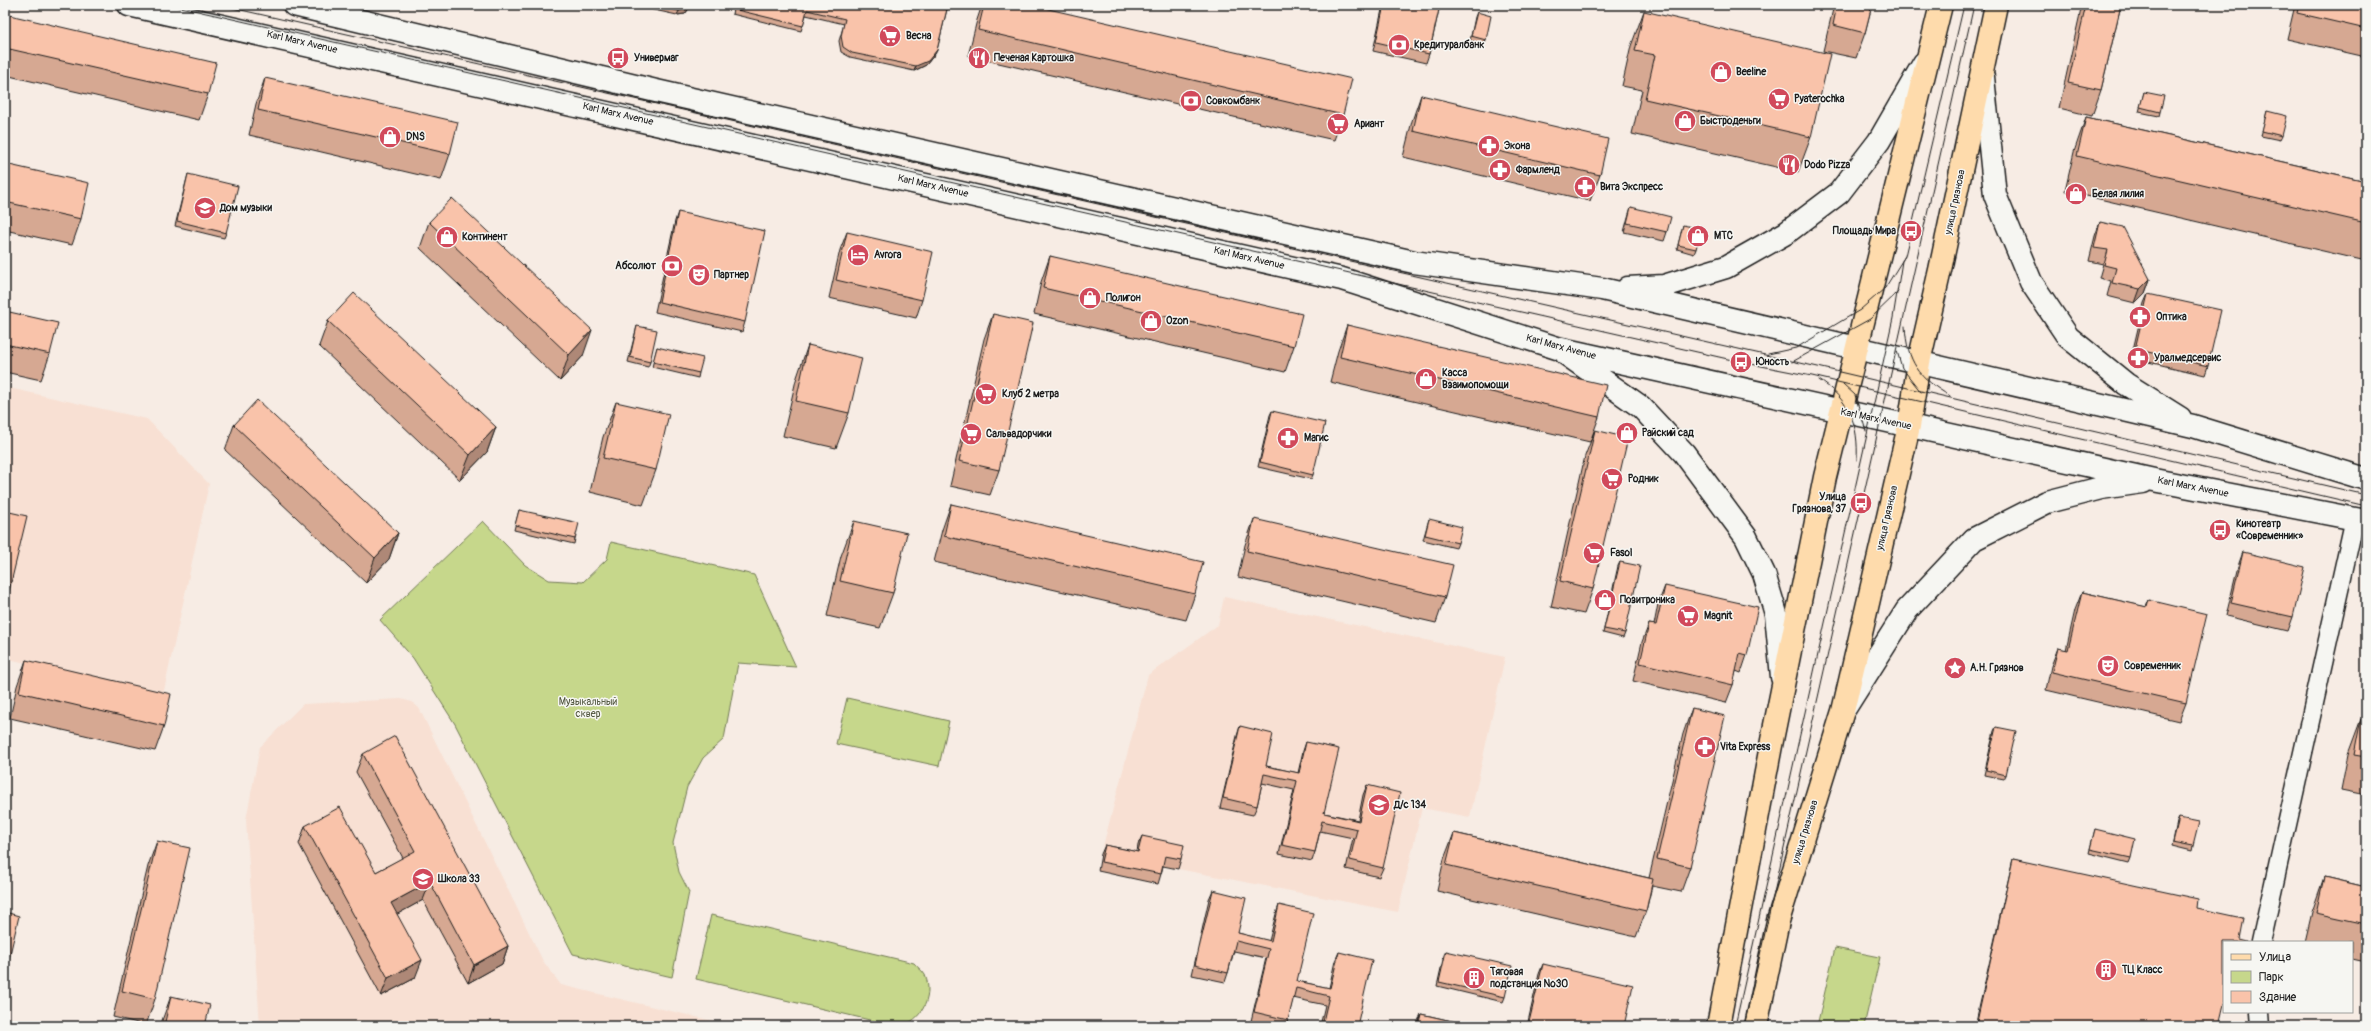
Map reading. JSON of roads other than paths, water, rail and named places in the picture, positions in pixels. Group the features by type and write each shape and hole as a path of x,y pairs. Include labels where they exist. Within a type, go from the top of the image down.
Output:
{"main road":[{"name":"Karl Marx Avenue","path":"129,5 1342,279 1557,348 1909,426 1973,438 2154,480 2360,520"},
{"path":"294,5 656,91 1414,262 1602,289 2193,426 2366,479"},
{"path":"1718,1026 1783,686 1825,477 1941,5"},
{"name":"улица Грязнова","path":"1756,1026 1778,921 1843,711 1909,426 1919,362 1996,5"},
{"path":"1602,289 1671,284 1726,267 1786,233 1839,193 1879,141 1928,57"},
{"path":"1982,71 1995,195 2031,282 2068,337 2126,384 2193,426"},
{"path":"1557,348 1641,407 1684,453 1746,537 1764,574 1776,614 1783,686"},
{"path":"1843,711 1907,610 1974,539 2047,502 2101,488 2154,480"}],"street":[{"path":"2261,941 2360,520"},
{"path":"2260,1013 2260,1026"}],"tram line":[{"path":"171,5 1741,362 1812,376 2366,506"},
{"path":"219,5 1818,367 2366,495"},
{"path":"1768,354 1796,348 1860,310 1885,288 1905,256 1964,5"},
{"path":"1744,1026 1974,5"},
{"path":"1735,1026 1893,318 1902,261 1905,256"},
{"path":"1792,362 1870,319 1898,292"},
{"path":"1905,326 1909,350 1917,368 1930,383 1950,396"},
{"path":"1897,351 1902,368 1921,392"},
{"path":"1819,380 1838,395 1850,414 1856,435 1857,460"},
{"path":"1843,384 1855,395 1866,431"}],"place":[{"name":"Весна","path":"890,36"},
{"name":"Кредитуралбанк","path":"1399,45"},
{"name":"Универмаг","path":"618,58"},
{"name":"Печеная Картошка","path":"979,58"},
{"name":"Beeline","path":"1721,72"},
{"name":"Pyaterochka","path":"1779,99"},
{"name":"Совкомбанк","path":"1191,101"},
{"name":"Быстроденьги","path":"1685,121"},
{"name":"Ариант","path":"1338,124"},
{"name":"DNS","path":"390,137"},
{"name":"Экона","path":"1489,146"},
{"name":"Dodo Pizza","path":"1789,165"},
{"name":"Фармленд","path":"1500,170"},
{"name":"Вита Экспресс","path":"1585,187"},
{"name":"Белая лилия","path":"2076,194"},
{"name":"Дом музыки","path":"205,208"},
{"name":"Площадь Мира","path":"1911,231"},
{"name":"МТС","path":"1698,236"},
{"name":"Континент","path":"447,237"},
{"name":"Avrora","path":"858,255"},
{"name":"Абсолют","path":"672,266"},
{"name":"Партнер","path":"699,275"},
{"name":"Полигон","path":"1090,298"},
{"name":"Оптика","path":"2140,317"},
{"name":"Ozon","path":"1151,321"},
{"name":"Уралмедсервис","path":"2138,358"},
{"name":"Юность","path":"1741,362"},
{"name":"Касса Взаимопомощи","path":"1426,379"},
{"name":"Клуб 2 метра","path":"986,394"},
{"name":"Райский сад","path":"1627,433"},
{"name":"Сальвадорчики","path":"971,434"},
{"name":"Магис","path":"1288,438"},
{"name":"Родник","path":"1612,479"},
{"name":"Улица Грязнова, 37","path":"1861,503"},
{"name":"Кинотеатр «Современник»","path":"2220,530"},
{"name":"Fasol","path":"1594,553"},
{"name":"Позитроника","path":"1605,600"},
{"name":"Magnit","path":"1688,616"},
{"name":"Современник","path":"2108,666"},
{"name":"А.Н. Грязнов","path":"1955,668"},
{"name":"Vita Express","path":"1705,747"},
{"name":"Д/с 134","path":"1379,805"},
{"name":"Школа 33","path":"423,879"},
{"name":"ТЦ Класс","path":"2106,970"},
{"name":"Тяговая подстанция №30","path":"1474,978"}],"park label":[{"name":"Музыкальный сквер","path":"588,708"}]}
